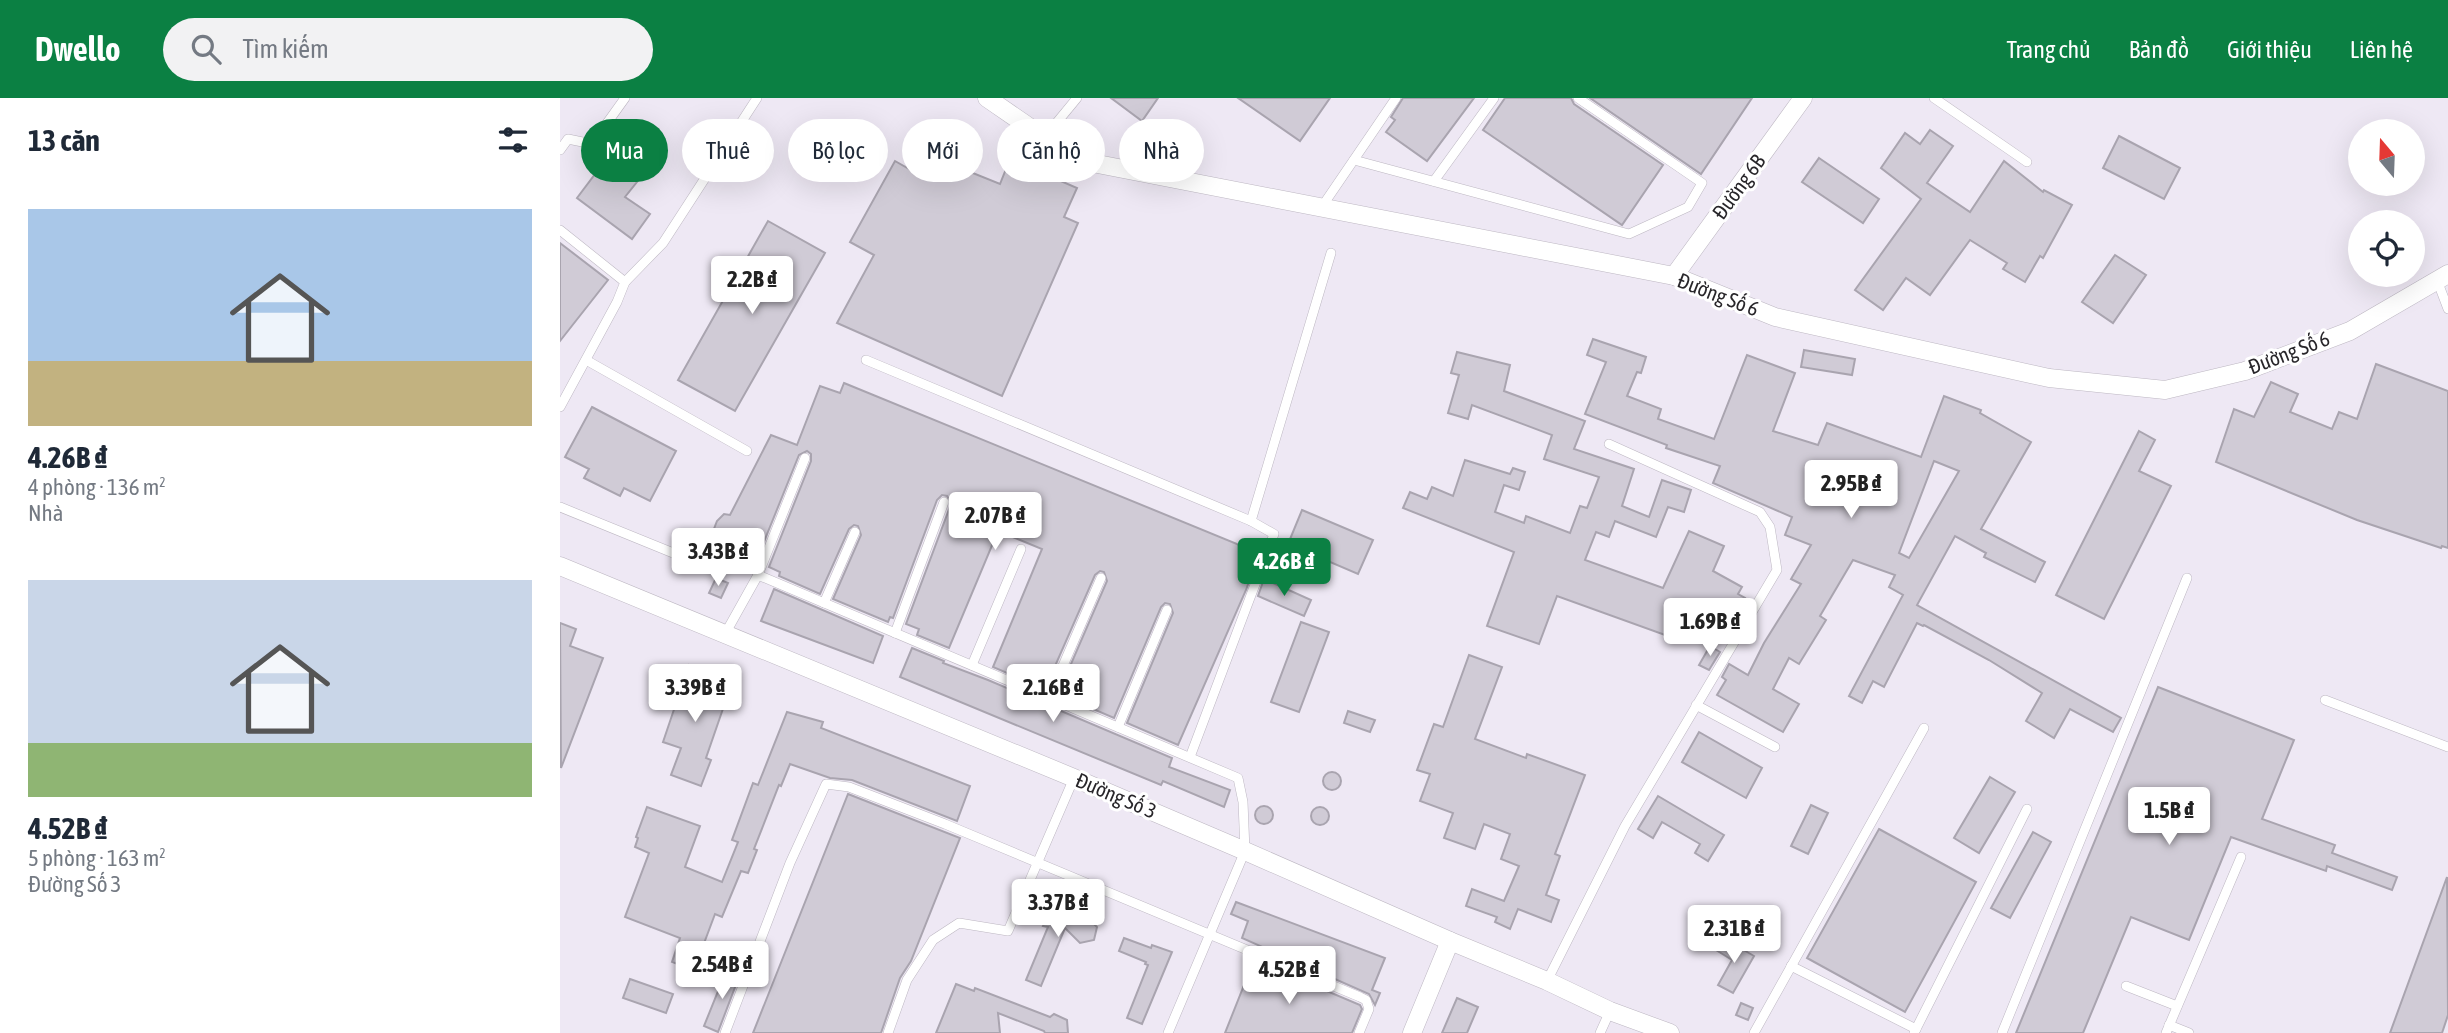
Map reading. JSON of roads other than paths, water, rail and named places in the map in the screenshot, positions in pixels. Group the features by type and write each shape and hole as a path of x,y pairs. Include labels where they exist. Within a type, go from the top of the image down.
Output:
{"street":[{"name":"Đường Số 6","path":"987,98 1017,119"},
{"name":"Đường 6B","path":"1674,276 1803,98"},
{"name":"Đường Số 6","path":"1105,166 1674,276 1775,317 2049,378 2165,390 2245,371 2350,331 2443,277"},
{"name":"Đường Số 3","path":"560,566 1074,778 1245,850 1450,942 1547,981 1610,1012 1670,1033"},
{"path":"1412,1033 1450,942"}],"lane":[{"path":"560,407 617,302 625,282 663,243 757,98"},
{"path":"1060,119 1077,98"},
{"path":"1321,208 1396,98"},
{"path":"1434,181 1494,98"},
{"path":"1354,160 1629,234 1688,207 1702,183 1578,98"},
{"path":"1934,98 2027,162"},
{"path":"560,150 568,139 592,144 623,99"},
{"path":"560,230 625,282"},
{"path":"1251,521 1331,253"},
{"path":"2443,277 2448,309"},
{"path":"586,360 747,451"},
{"path":"866,360 1251,521 1274,534 1189,757"},
{"path":"1547,981 1625,826 1777,570 1770,527 1760,512 1609,444"},
{"path":"725,634 758,575 805,458"},
{"path":"895,633 944,502"},
{"path":"560,507 688,559"},
{"path":"824,603 855,532"},
{"path":"972,665 1021,549"},
{"path":"758,575 1238,778 1243,802 1245,850 1168,1033"},
{"path":"1049,698 1101,578"},
{"path":"2002,1033 2187,578"},
{"path":"1118,727 1167,610"},
{"path":"2325,699 2448,747"},
{"path":"1696,705 1775,747"},
{"path":"1754,1033 1924,728"},
{"path":"888,1033 907,981 933,940 959,923 1008,931 1074,778"},
{"path":"725,1033 790,863 826,784 849,787 1037,862 1366,1000 1369,1009 1359,1033"},
{"path":"1791,966 1915,1031 2027,809"},
{"path":"2189,1033 2168,1029 2241,857"},
{"path":"2126,986 2178,1006"},
{"path":"1600,1033 1610,1012"}]}
